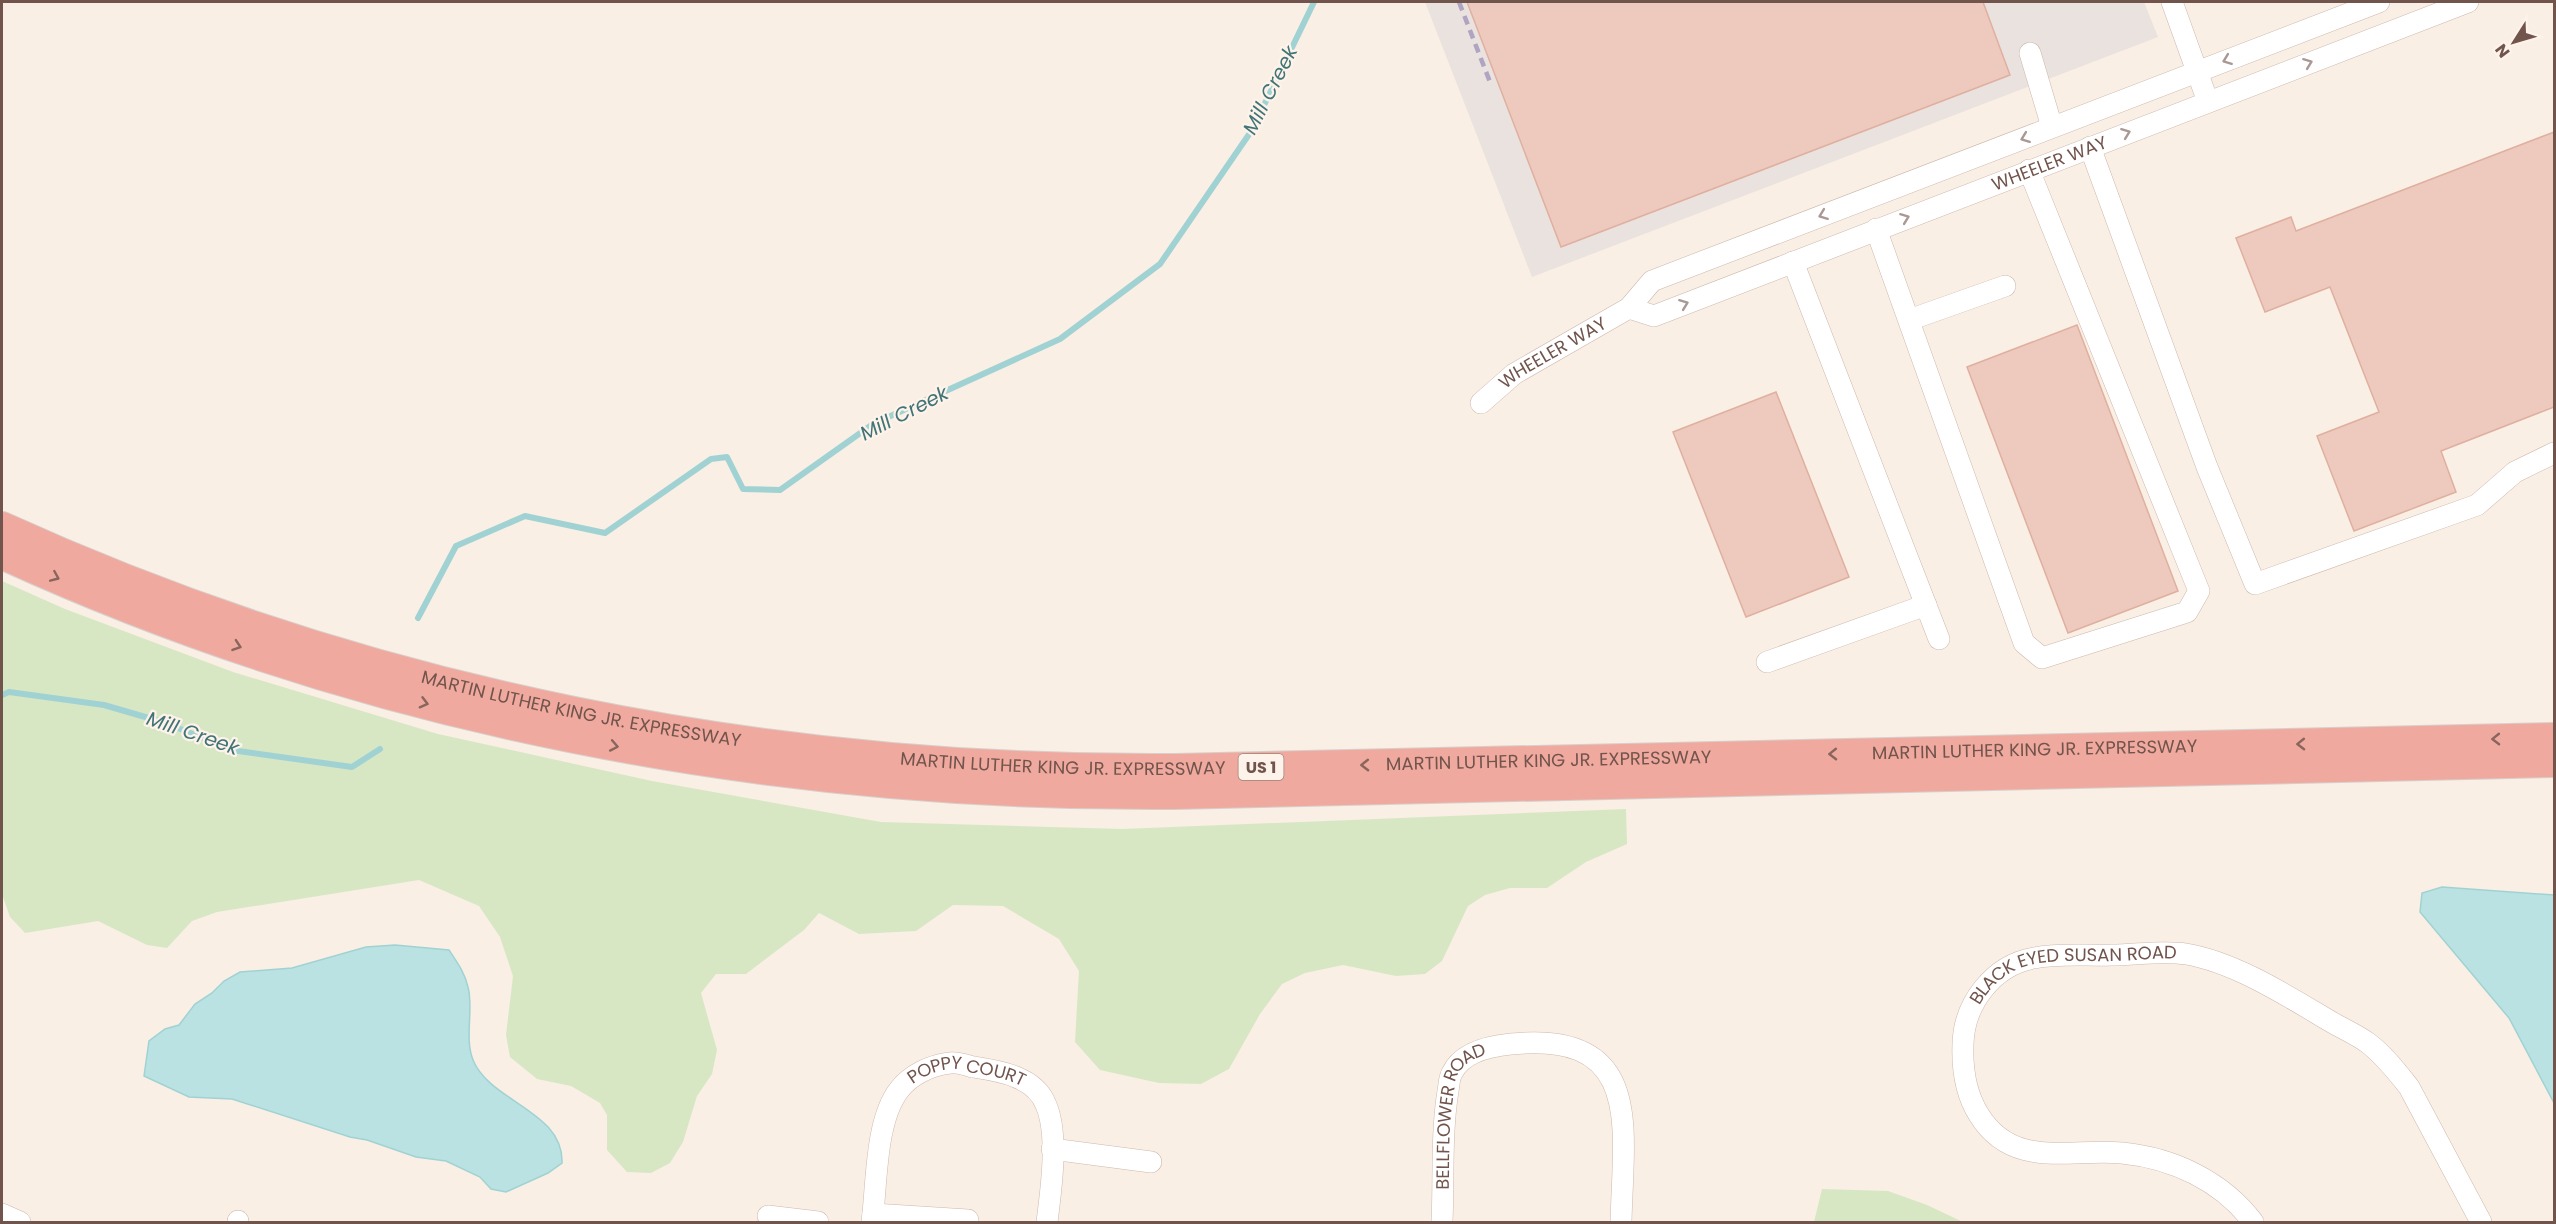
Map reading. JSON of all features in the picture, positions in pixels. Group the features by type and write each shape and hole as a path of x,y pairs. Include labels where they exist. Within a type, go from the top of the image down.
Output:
{"highway":[{"name":"MARTIN LUTHER KING JR. EXPRESSWAY","path":"2,527 96,567 213,612 280,635 415,675 550,708 652,728 754,745 894,760 1035,768 1175,769 2554,738"},
{"name":"MARTIN LUTHER KING JR. EXPRESSWAY","path":"2,554 216,639 420,702 545,732 681,758 763,771 892,784 1034,793 1175,794 2554,762"}],"street":[{"path":"2172,2 2208,102"},
{"name":"WHEELER WAY","path":"1481,403 1514,374 1629,308 1652,281 2379,2"},
{"name":"WHEELER WAY","path":"1629,308 1654,316 2468,2"},
{"path":"2030,53 2052,127"},
{"path":"2090,147 2203,456 2255,584 2477,505 2515,472 2554,453"},
{"path":"1876,229 2024,643 2042,658 2187,612 2199,591 2029,170"},
{"path":"1793,262 1940,639"},
{"path":"1909,320 2005,286"},
{"path":"1767,662 1926,605"},
{"name":"BLACK EYED SUSAN ROAD","path":"2253,1222 2228,1196 2205,1180 2173,1163 2121,1153 2036,1153 2006,1142 1995,1134 1972,1103 1965,1084 1962,1058 1967,1017 1985,986 2015,964 2032,958 2060,955 2184,953 2209,959 2240,972 2308,1008 2368,1044 2395,1069 2409,1087 2481,1222"},
{"name":"BELLFLOWER ROAD","path":"1442,1222 1446,1106 1452,1073 1469,1055 1491,1046 1532,1042 1583,1052 1599,1062 1613,1081 1623,1114 1621,1222"},
{"name":"POPPY COURT","path":"873,1218 884,1117 899,1089 919,1072 951,1063 1003,1072 1028,1082 1046,1103 1051,1126 1052,1149 1052,1182 1047,1222"},
{"path":"1052,1149 1151,1162"},
{"path":"2,1214 20,1222"},
{"path":"768,1216 818,1222"},
{"path":"873,1218 968,1220"}],"shaded area":[{"path":"1425,2 2144,2 2158,37 1532,277"}],"green space":[{"path":"2,581 65,609 233,672 438,734 652,781 881,822 1122,829 1626,809 1627,844 1586,862 1547,888 1510,888 1485,895 1468,906 1442,961 1425,974 1396,976 1343,965 1305,973 1282,984 1260,1014 1229,1069 1201,1084 1159,1083 1100,1070 1075,1042 1079,971 1059,939 1003,906 953,905 916,931 859,934 819,913 804,930 746,974 716,974 701,993 717,1050 712,1074 697,1096 683,1142 670,1163 651,1173 627,1172 607,1150 607,1115 600,1103 571,1086 537,1079 510,1057 506,1035 513,976 500,937 479,906 419,880 217,912 192,921 167,948 147,945 98,921 25,933 10,917 2,894"},
{"path":"1822,1189 1888,1191 1927,1205 1963,1222 1814,1222"}],"water":[{"path":"2442,887 2554,895 2554,1103 2509,1018 2420,912 2422,893"},
{"path":"395,945 449,950 463,972 470,996 469,1042 473,1060 494,1086 539,1119 551,1131 559,1145 562,1163 548,1173 506,1192 491,1189 480,1177 446,1161 416,1157 232,1099 189,1097 144,1076 149,1041 165,1029 179,1025 195,1004 212,993 224,981 240,972 292,968 366,947"}],"building":[{"path":"1467,2 1983,2 2010,75 1561,247"},
{"path":"2554,132 2554,407 2441,451 2456,492 2354,531 2317,436 2379,412 2330,287 2265,312 2236,238 2291,217 2296,231"},
{"path":"2077,325 2178,591 2068,633 1967,367"},
{"path":"1776,392 1849,577 1746,617 1673,432"}],"waterway":[{"name":"Mill Creek","path":"418,618 456,546 525,516 605,533 711,459 727,457 743,489 780,490 873,424 1060,339 1160,264 1252,130 1314,2"},
{"name":"Mill Creek","path":"2,695 9,692 104,705 166,723 231,750 352,767 380,749"}],"railway":[{"path":"1459,2 1490,82"}]}
